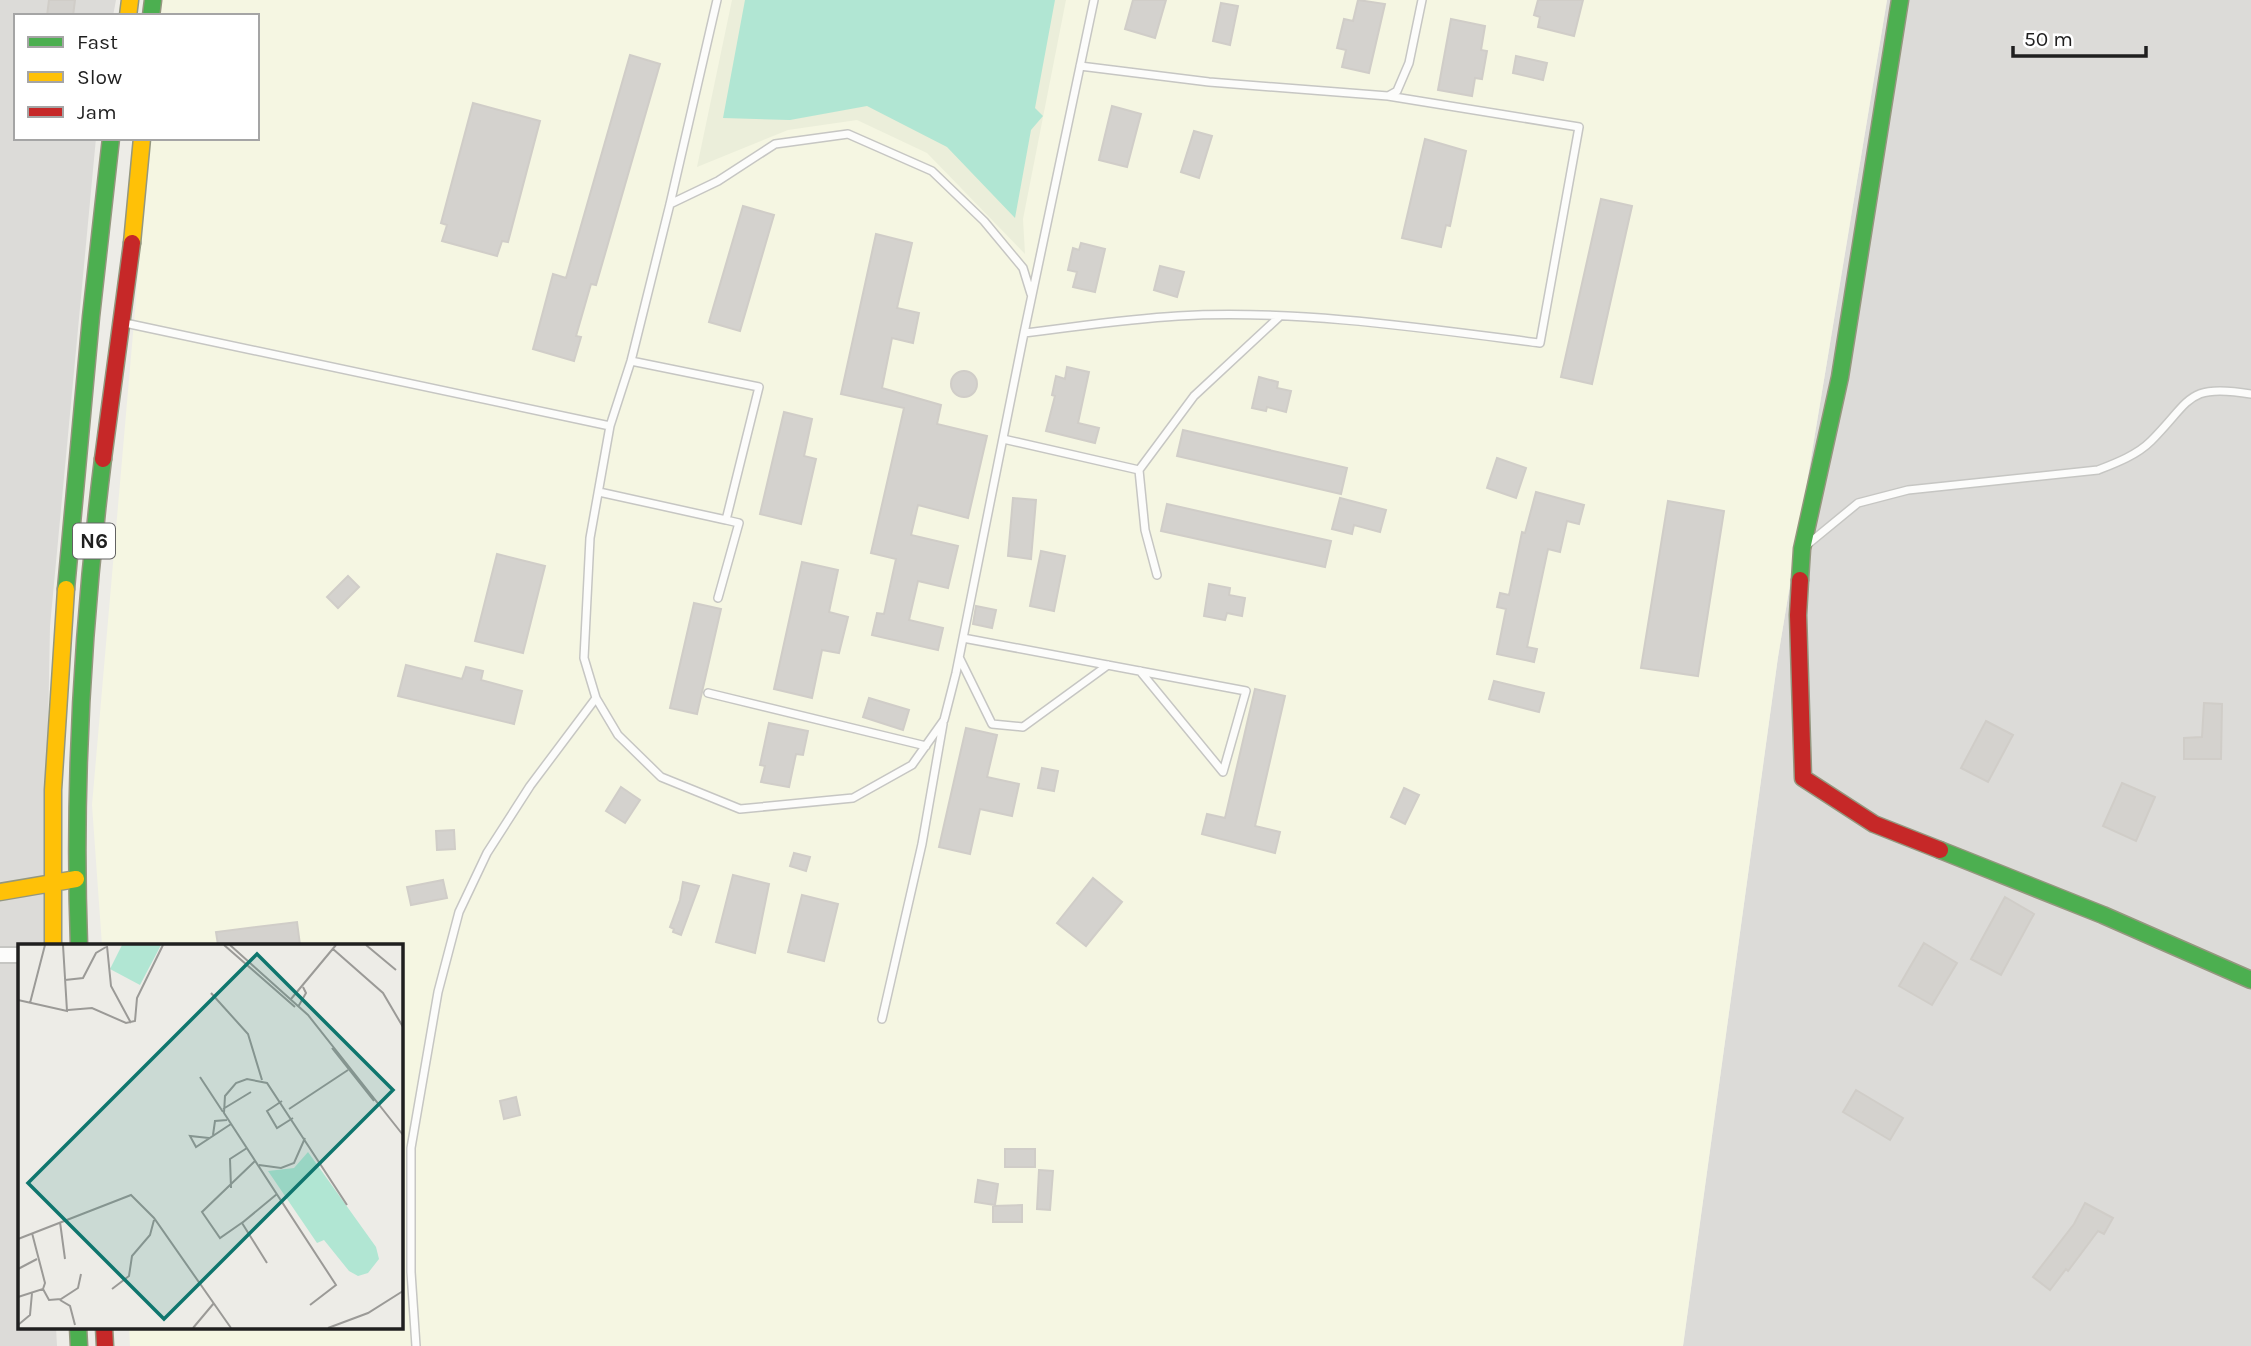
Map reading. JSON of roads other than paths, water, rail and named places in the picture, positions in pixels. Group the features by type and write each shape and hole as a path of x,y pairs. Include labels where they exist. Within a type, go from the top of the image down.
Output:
{"main road":[{"path":"1900,0 1840,377 1802,549 1798,615 1803,778 1874,824 2103,915 2251,980"},
{"name":"N6","path":"53,944 53,790 65,596 111,140"},
{"name":"N6","path":"79,944 76,879 77,774 83,675 97,505 142,140"},
{"path":"0,892 76,879"},
{"path":"78,1328 79,1346"},
{"path":"104,1328 105,1346"}],"street":[{"path":"0,955 18,955"}],"lane":[{"path":"717,0 631,361 610,426 590,538 583,658 596,698 618,734 661,777 740,809 853,798 912,765 944,720"},
{"path":"882,1019 922,844 944,720 1094,0"},
{"path":"1388,96 1397,91 1405,73 1422,0"},
{"path":"1024,333 1177,316 1279,317 1432,329 1540,343 1579,127 1388,96 1209,82 1080,66"},
{"path":"670,204 718,181 775,144 848,134 932,171 984,221 1023,268 1031,296"},
{"path":"1157,575 1145,530 1139,470 1194,396 1279,317"},
{"path":"121,322 610,426"},
{"path":"631,361 759,387 726,520"},
{"path":"1802,549 1858,503 1908,490 2098,470 2149,444 2190,398 2210,389 2251,394"},
{"path":"1003,439 1139,470"},
{"path":"599,492 739,523 718,598"},
{"path":"963,638 1108,665 1140,671 1246,691 1223,772 1140,671"},
{"path":"959,658 992,724 1023,727 1108,665"},
{"path":"708,694 926,746"},
{"path":"416,1346 411,1272 411,1148 438,992 459,912 487,853 530,786 596,698"}]}
